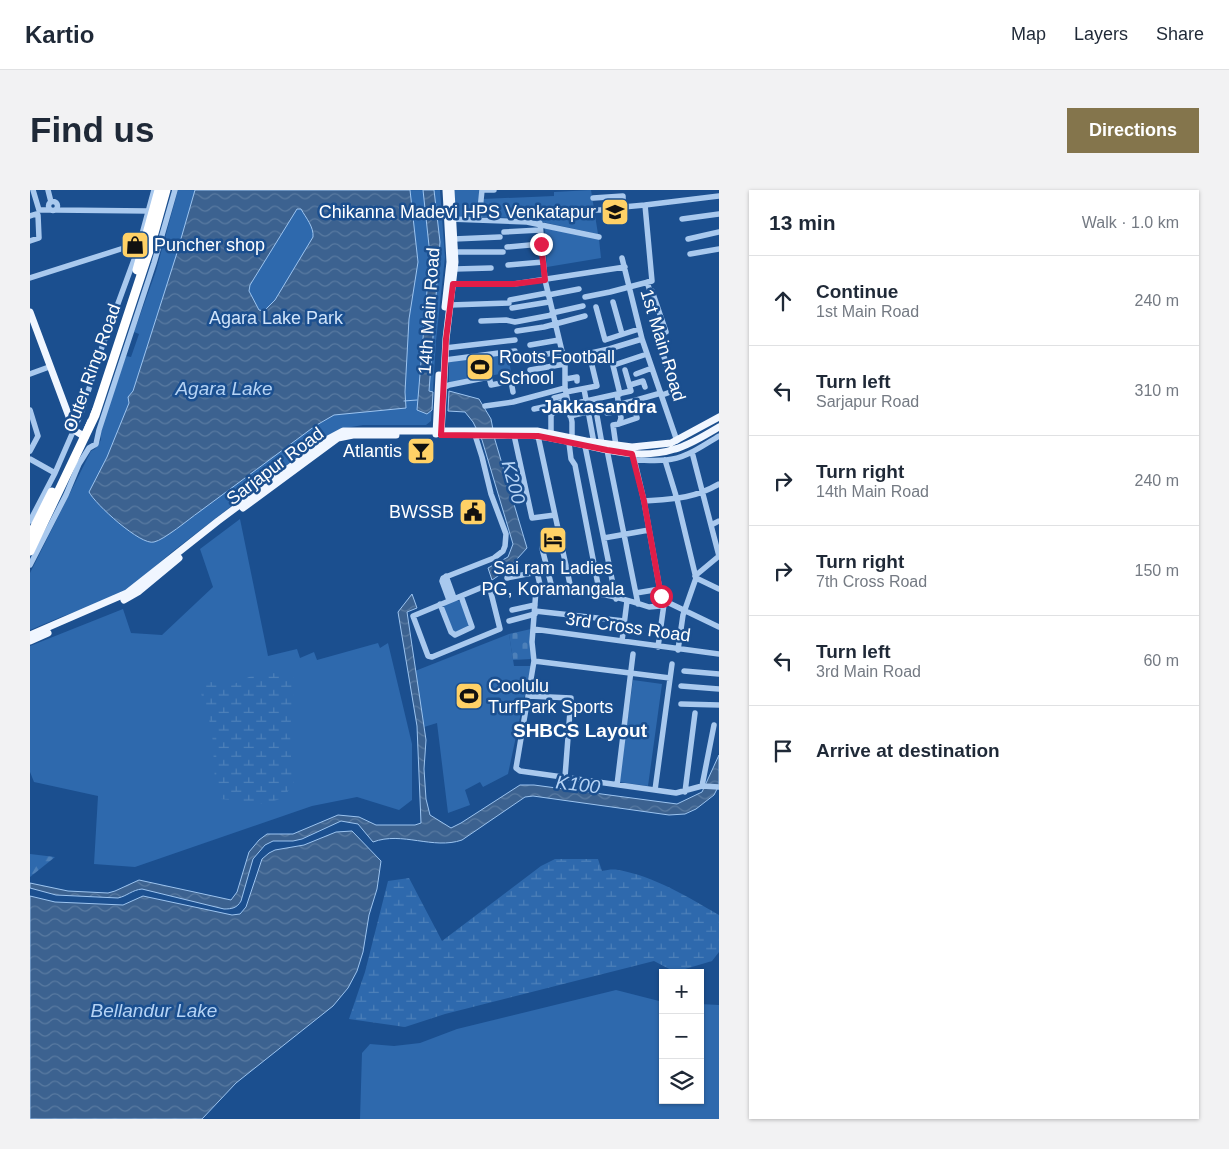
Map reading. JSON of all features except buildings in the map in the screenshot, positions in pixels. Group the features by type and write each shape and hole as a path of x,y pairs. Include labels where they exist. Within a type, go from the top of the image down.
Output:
{"highway":[{"name":"Outer Ring Road","path":"30,536 80,434 95,416 159,190"},
{"name":"Outer Ring Road","path":"143,250 166,190"},
{"name":"Outer Ring Road","path":"30,550 80,434"}],"main road":[{"name":"14th Main Road","path":"439,433 445,348 455,252 446,190"},
{"name":"14th Main Road","path":"442,390 442,339 450,262 451,190"},
{"path":"30,312 49,367 80,434"},
{"path":"633,453 677,441 719,417"},
{"path":"633,453 672,450 700,438 719,427"},
{"name":"Sarjapur Road","path":"30,635 127,593 343,430 475,434 537,431 551,433 584,446 616,446 633,453"},
{"path":"696,430 700,438"},
{"name":"Sarjapur Road","path":"496,433 594,443 633,453"},
{"name":"Sarjapur Road","path":"30,640 120,602 138,592 238,510"}],"street":[{"path":"33,190 39,210 55,208 149,209"},
{"path":"48,190 51,202 49,206 55,208"},
{"path":"30,521 55,473 80,434 86,400 102,347 143,250 154,190"},
{"path":"30,565 79,464 87,450 95,446 98,441 99,430 154,263 175,190"},
{"path":"479,220 482,190 494,190"},
{"path":"593,198 623,196 623,207"},
{"path":"597,210 622,210 623,207 719,196"},
{"path":"585,297 652,281 645,205"},
{"path":"682,219 719,214"},
{"path":"30,216 38,215 39,238 30,241"},
{"path":"451,219 479,220 540,227 598,237"},
{"path":"454,239 502,234 540,227"},
{"path":"540,227 542,262 548,297 565,362 572,459 575,465 590,557 600,595"},
{"path":"688,239 719,232"},
{"path":"455,252 505,250 541,244"},
{"path":"30,278 127,247 143,250"},
{"path":"690,254 719,249"},
{"name":"1st Main Road","path":"622,258 642,339 677,441"},
{"path":"508,265 542,262"},
{"path":"453,284 514,284 624,267"},
{"path":"454,269 491,268"},
{"path":"607,413 633,402 676,390 656,335 666,332 647,282"},
{"path":"450,305 511,303 548,297 579,289"},
{"path":"613,302 622,334"},
{"path":"480,321 506,320 515,322 583,306"},
{"path":"596,307 605,340 639,329"},
{"path":"517,331 585,316"},
{"path":"530,370 565,362 589,353 642,339"},
{"path":"445,348 515,340"},
{"path":"530,345 559,340"},
{"path":"609,349 614,366 618,394 621,418 619,424"},
{"path":"445,360 515,351"},
{"path":"518,360 562,351"},
{"path":"534,409 545,407 584,389 597,386 589,353"},
{"path":"614,366 647,354"},
{"path":"30,374 49,367"},
{"path":"636,374 652,368"},
{"path":"485,406 567,396 586,401 631,391 625,370"},
{"path":"442,390 448,385 489,377 491,385 511,381 513,392"},
{"path":"566,379 577,377 577,381"},
{"path":"630,385 643,381 645,388"},
{"path":"584,389 594,443"},
{"path":"551,433 551,415 554,412 553,402"},
{"path":"616,446 613,425 637,418 633,402"},
{"path":"545,407 546,413 551,415"},
{"path":"570,416 588,411 619,408"},
{"path":"30,410 38,436 30,451"},
{"path":"597,416 638,604"},
{"path":"452,599 442,581 446,576 494,558 503,551 505,546 506,534 491,494 475,434"},
{"path":"514,436 532,518 555,515"},
{"path":"538,436 571,589"},
{"path":"658,647 665,603 660,589 633,453 664,460 674,459 692,452 719,436"},
{"path":"584,446 616,599"},
{"path":"692,452 719,556 695,577"},
{"path":"30,459 55,473"},
{"path":"664,460 677,499 695,577 685,610 678,650"},
{"path":"644,501 677,499 703,493 719,484"},
{"path":"711,525 719,521"},
{"path":"604,538 649,530"},
{"path":"542,548 552,588"},
{"path":"507,578 537,572 541,589"},
{"path":"695,577 719,590"},
{"path":"485,586 489,587 500,629 430,657 426,654 413,616 452,599 485,586"},
{"path":"719,627 685,610 665,603 649,607 571,589 552,588 535,591 532,642 534,661 516,769 519,771 676,793 703,786 719,787"},
{"path":"636,593 660,589"},
{"path":"440,604 451,632 455,635 472,627 461,596"},
{"path":"622,641 627,601"},
{"path":"512,610 535,610 624,621"},
{"path":"509,621 535,610"},
{"name":"3rd Cross Road","path":"533,630 719,654"},
{"path":"617,784 632,654"},
{"path":"534,661 670,678"},
{"path":"655,790 672,664"},
{"path":"684,671 719,674"},
{"path":"681,686 719,689"},
{"path":"528,696 571,698 565,777"},
{"path":"681,704 719,705"},
{"path":"685,792 695,713"},
{"path":"703,786 714,725"}],"green space":[{"name":"Agara Lake","path":"178,190 440,190 445,257 436,341 431,421 426,425 363,425 340,429 247,494 172,552 126,591 30,630 30,573 91,451 95,449 101,440 100,432 126,356 131,357 139,334 134,332 156,271"},
{"path":"454,190 481,190 477,218 455,218"},
{"path":"591,190 598,234 524,218 482,217 482,199 554,196 554,192"},
{"path":"545,228 599,239 601,258 547,267"},
{"name":"Roots Football School","path":"508,353 511,372 449,383 449,362"},
{"path":"240,519 268,656 297,649 300,658 314,652 317,660 378,643 380,648 388,643 412,744 412,800 399,810 357,797 312,806 135,867 94,864 98,796 34,782 30,772 30,646 123,609 131,633 162,635 213,587 200,549"},
{"path":"456,600 462,602 471,626 453,633 443,608 446,604"},
{"path":"531,629 531,659 513,660 509,634"},
{"path":"509,634 514,666 531,666 508,774 483,787 480,782 465,790 470,805 448,813 437,723 424,727 415,671"},
{"path":"260,672 293,675 294,692 290,735 294,783 283,798 265,804 221,799 215,781 212,730 200,690 210,682 232,685"},
{"path":"633,680 662,684 648,786 619,782"},
{"path":"30,854 55,857 30,877"},
{"path":"555,859 598,859 602,871 616,870 658,882 719,915 719,952 712,961 685,969 669,969 654,961 445,1014 405,1027 349,1019 365,972 388,881 409,878 442,941 541,866"},
{"path":"616,990 659,1001 659,1104 704,1104 704,1004 719,1005 719,1119 360,1119 362,1053 370,1044 394,1046 420,1043 457,1029"}],"water":[{"name":"Agara Lake","path":"195,190 410,190 418,262 409,319 405,392 406,408 334,415 315,426 170,533 154,542 139,538 129,531 100,505 89,492 107,457 129,403 128,397 133,391","holes":["297,209 301,209 311,226 313,237 275,300 264,311 259,310 249,291 250,285"]},
{"path":"423,190 434,190 440,242 429,391 433,392 432,410 427,414 417,410 430,255"},
{"path":"449,391 479,399 491,419 495,440 527,548 507,570 492,580 488,568 508,557 513,544 482,440 473,422 465,412 448,411"},
{"path":"412,594 417,608 407,612 426,740 424,769 426,799 430,815 451,828 520,785 534,785 677,804 702,792 719,755 719,785 714,795 696,809 685,814 669,815 533,796 525,797 462,840 451,843 395,838 373,842 358,824 341,821 302,839 273,841 265,845 253,859 241,901 236,907 229,909 142,889 118,898 56,895 30,888 30,883 68,891 108,893 139,880 231,900 237,892 249,852 267,834 293,834 338,815 359,817 376,825 415,825 421,823 417,726 398,612"},
{"name":"Bellandur Lake","path":"352,831 381,861 377,889 369,915 363,952 357,971 348,988 333,1006 236,1083 202,1119 30,1119 30,896 55,902 123,905 143,896 232,915 240,914 246,907 262,859 269,853 275,850 304,845 336,832"}],"waterway":[{"name":"K200","path":"404,401 417,400"}],"railway":[{"path":"30,545 44,520 110,370 169,190"}],"place":[{"name":"Chikanna Madevi HPS Venkatapur","path":"615,212"},
{"name":"Puncher shop","path":"135,245"},
{"name":"Roots Football School","path":"480,367"},
{"name":"Atlantis","path":"421,451"},
{"name":"BWSSB","path":"473,512"},
{"name":"Sai ram Ladies PG, Koramangala","path":"553,540"},
{"name":"Coolulu TurfPark Sports","path":"469,696"}],"district":[{"name":"Jakkasandra","path":"599,406"},
{"name":"SHBCS Layout","path":"580,730"}],"route":[{"path":"541,244 545,280 508,285 453,284 446,339 441,435 538,436 632,454 644,501 661,596"}],"park label":[{"name":"Agara Lake Park","path":"276,318"}],"water label":[{"name":"K100","path":"578,784"}]}
